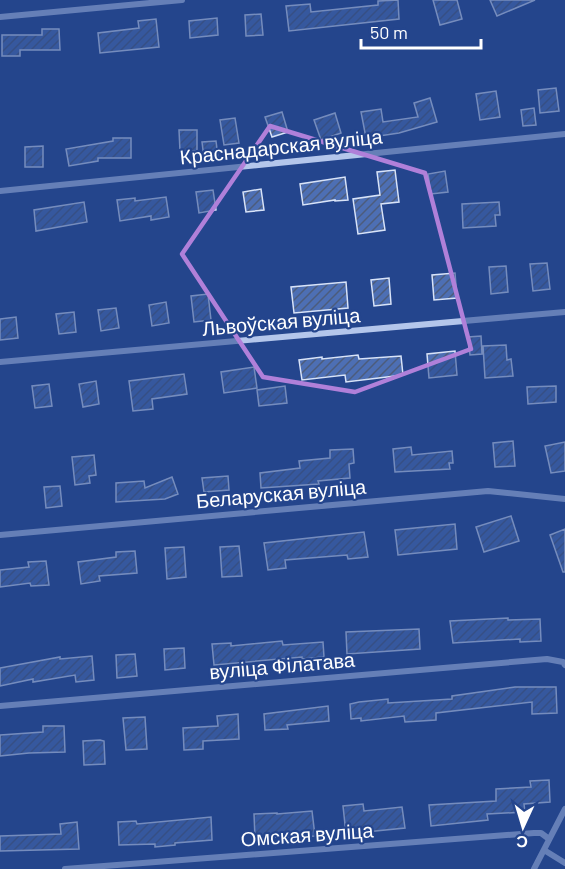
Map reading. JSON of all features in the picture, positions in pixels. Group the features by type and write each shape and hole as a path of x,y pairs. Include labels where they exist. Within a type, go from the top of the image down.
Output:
{"street":[{"path":"0,17 182,0"},
{"name":"Краснадарская вуліца","path":"0,191 565,134"},
{"name":"Львоўская вуліца","path":"0,362 565,312"},
{"name":"Беларуская вуліца","path":"0,535 489,491 565,499"},
{"name":"вуліца Філатава","path":"0,706 547,659 563,662 565,665"},
{"path":"534,869 565,809"},
{"name":"Омская вуліца","path":"65,869 534,833 541,833 549,839"},
{"path":"544,849 565,863"}],"highlighted area":[{"path":"270,126 425,173 471,349 355,392 263,377 182,254"}],"building":[{"path":"398,0 399,19 289,31 286,6 310,4 311,12 378,5 378,1"},
{"path":"433,0 457,0 462,19 440,25"},
{"path":"490,0 535,0 497,16"},
{"path":"261,14 263,35 246,36 245,15"},
{"path":"217,18 218,35 190,38 189,21"},
{"path":"156,19 159,47 100,53 98,33 139,28 138,21"},
{"path":"42,29 59,29 60,50 20,50 20,56 2,56 2,35 42,35"},
{"path":"556,88 559,111 540,113 538,90"},
{"path":"496,91 500,117 480,120 476,94"},
{"path":"430,98 437,122 399,133 366,138 361,112 381,109 383,122 418,117 414,103"},
{"path":"534,108 536,125 523,126 521,110"},
{"path":"282,112 288,132 272,137 265,117"},
{"path":"335,113 341,133 321,140 314,120"},
{"path":"235,118 239,143 224,145 220,120"},
{"path":"179,130 197,130 197,151 180,151"},
{"path":"113,138 131,138 131,158 98,158 98,161 69,166 66,149 113,141"},
{"path":"216,141 218,157 204,158 202,142"},
{"path":"43,146 43,167 25,167 25,147"},
{"path":"395,170 399,202 381,204 385,230 358,234 353,199 380,195 377,172"},
{"path":"445,171 448,192 431,194 428,174"},
{"path":"345,177 348,200 303,205 300,184"},
{"path":"261,189 264,210 246,212 243,192"},
{"path":"213,190 216,210 199,213 196,192"},
{"path":"166,197 169,217 151,220 151,216 120,221 117,200 135,198 135,201"},
{"path":"84,202 87,222 36,231 34,210"},
{"path":"499,202 500,215 495,215 496,226 463,228 462,204"},
{"path":"547,263 550,289 533,291 530,264"},
{"path":"506,266 508,292 491,294 489,267"},
{"path":"455,273 457,298 434,300 432,275"},
{"path":"389,278 391,304 374,306 371,280"},
{"path":"346,282 348,308 294,313 291,287"},
{"path":"208,294 211,320 194,322 191,296"},
{"path":"166,302 169,323 152,326 149,305"},
{"path":"116,308 119,328 101,331 98,310"},
{"path":"74,312 76,332 59,334 56,314"},
{"path":"16,317 18,338 0,340 0,319"},
{"path":"481,336 482,354 470,355 468,337"},
{"path":"506,345 507,360 511,359 513,376 485,378 483,346"},
{"path":"455,351 457,375 429,378 427,354"},
{"path":"358,355 359,359 401,356 403,375 346,382 345,375 302,380 299,360"},
{"path":"254,367 257,388 224,393 221,372"},
{"path":"184,374 187,394 152,399 153,409 133,411 129,381"},
{"path":"96,381 99,404 83,407 79,384"},
{"path":"49,384 52,406 35,408 32,386"},
{"path":"285,386 287,403 259,406 257,390"},
{"path":"556,386 556,402 528,404 527,387"},
{"path":"513,441 515,466 495,467 493,443"},
{"path":"565,442 565,471 551,473 545,446"},
{"path":"411,447 412,455 452,451 453,463 449,463 450,469 395,472 393,449"},
{"path":"353,449 354,463 349,464 350,478 318,481 319,484 261,488 260,473 300,468 299,461 330,458 330,450"},
{"path":"94,455 96,475 89,476 90,483 75,485 72,457"},
{"path":"228,476 229,490 204,492 202,478"},
{"path":"172,477 178,494 165,499 116,502 116,483 144,481 145,488"},
{"path":"60,486 62,506 46,508 44,487"},
{"path":"511,516 519,541 484,552 476,527"},
{"path":"455,524 457,549 398,555 395,530"},
{"path":"565,529 565,572 563,572 550,535"},
{"path":"364,532 368,557 348,559 347,555 285,560 286,568 268,570 264,543"},
{"path":"239,546 242,576 222,577 220,547"},
{"path":"184,547 186,577 167,579 165,548"},
{"path":"135,551 137,573 99,576 100,581 81,584 78,562 116,557 116,552"},
{"path":"46,561 49,585 31,586 30,583 0,587 0,570 29,567 28,562"},
{"path":"508,618 508,620 540,619 541,641 520,642 520,639 453,643 450,621"},
{"path":"419,629 420,649 347,654 346,632"},
{"path":"282,641 283,645 323,642 324,657 214,665 212,644 231,643 231,646"},
{"path":"184,648 185,668 165,670 164,649"},
{"path":"135,654 137,676 117,678 116,655"},
{"path":"92,656 94,680 76,682 75,675 33,682 33,679 0,686 0,668 60,657 60,659"},
{"path":"515,687 556,687 557,713 532,714 532,702 436,713 436,720 405,722 404,716 361,721 361,718 351,719 350,704 359,702 388,699 388,703 452,699 452,696"},
{"path":"328,706 329,721 287,725 288,729 265,730 264,714"},
{"path":"238,714 239,739 203,741 203,749 184,750 183,728 218,726 217,716"},
{"path":"145,717 147,749 126,750 123,718"},
{"path":"43,726 64,726 65,752 0,756 0,735 43,732"},
{"path":"83,741 104,741 105,764 84,765"},
{"path":"549,780 550,802 524,804 525,812 487,814 488,820 431,826 429,805 496,801 496,789 531,787 530,781"},
{"path":"363,804 364,811 402,807 405,828 346,834 343,806"},
{"path":"312,811 315,836 255,838 254,814"},
{"path":"211,817 212,840 155,847 155,844 119,845 118,822 136,821 137,824"},
{"path":"77,822 79,849 0,851 0,836 61,834 60,824"}]}
